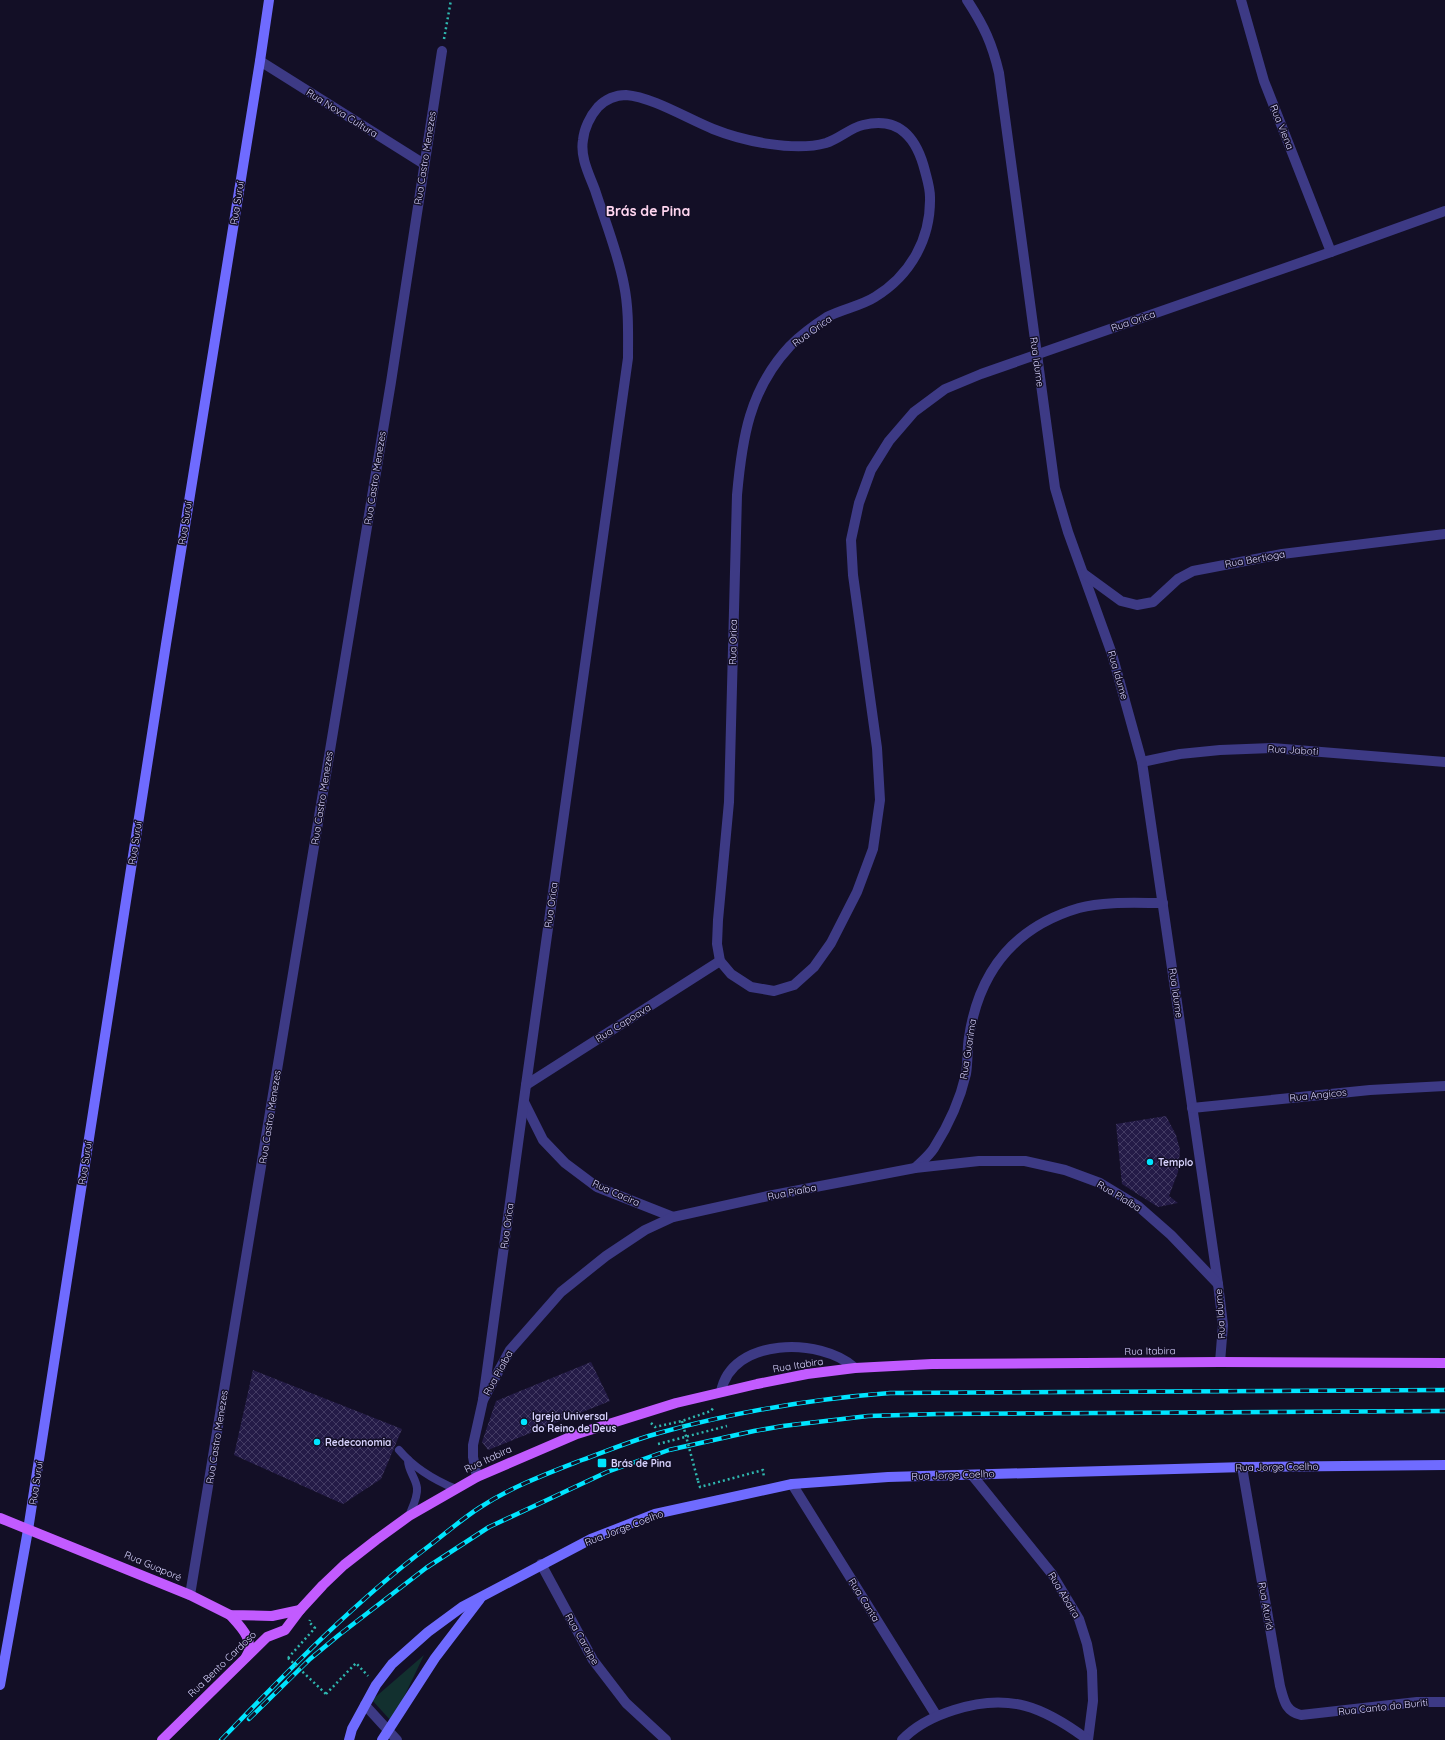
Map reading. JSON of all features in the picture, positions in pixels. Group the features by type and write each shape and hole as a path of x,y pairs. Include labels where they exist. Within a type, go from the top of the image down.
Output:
{"main road":[{"name":"Rua Itabira","path":"300,1610 344,1565 409,1516 477,1477 577,1434 662,1407 721,1392 807,1374 855,1368 932,1364 1220,1362 1445,1363"},
{"name":"Rua Guaporé","path":"0,1518 190,1595 230,1615 272,1616 300,1610"},
{"name":"Rua Bento Cardoso","path":"162,1740 267,1637 286,1630 300,1610"},
{"path":"230,1615 240,1625 247,1637 249,1653 246,1657"}],"street":[{"name":"Rua Suruí","path":"0,1685 28,1530 165,651 269,0"},
{"name":"Rua Idume","path":"967,0 980,20 992,45 999,73 1055,488 1068,532 1112,654 1142,762 1164,903 1218,1284 1223,1325 1220,1362"},
{"name":"Rua Viena","path":"1241,0 1264,82 1331,252"},
{"name":"Rua Castro Menezes","path":"190,1595 391,382 442,51"},
{"name":"Rua Nova Cultura","path":"260,61 424,164"},
{"name":"Rua Orica","path":"483,1400 628,358 628,324 625,288 619,262 584,160 582,141 587,124 597,108 608,99 624,95 643,98 714,130 742,139 774,145 801,146 826,143 862,125 878,123 897,126 910,135 921,158 930,194 928,226 921,246 918,253 899,280 874,298 827,317 791,346 767,376 750,412 741,453 736,495 729,802 717,944 720,961 731,974 751,987 774,991 794,985 814,967 831,942 857,892 873,849 880,800 877,748 853,575 851,540 859,503 871,470 889,441 914,412 945,389 981,374 1445,211"},
{"name":"Rua Bertioga","path":"1084,574 1121,601 1137,605 1153,602 1178,579 1194,571 1282,554 1445,534"},
{"name":"Rua Jaboti","path":"1142,762 1186,753 1272,748 1445,762"},
{"name":"Rua Guarima","path":"915,1168 933,1149 957,1103 966,1073 968,1038 976,1004 993,968 1016,941 1044,921 1080,908 1119,903 1164,903"},
{"name":"Rua Capoava","path":"526,1084 720,961"},
{"name":"Rua Angicos","path":"1192,1108 1370,1090 1445,1086"},
{"name":"Rua Cacira","path":"524,1102 543,1140 565,1163 597,1187 673,1217"},
{"name":"Rua Piaíba","path":"477,1477 473,1457 473,1446 483,1400 510,1350 561,1292 606,1256 645,1230 673,1217 768,1196 915,1168 979,1161 1025,1161 1065,1170 1100,1183 1138,1206 1171,1235 1218,1284"},
{"name":"Rua Itabira","path":"721,1392 725,1378 737,1363 760,1352 782,1348 800,1347 822,1350 847,1361 855,1368"},
{"name":"Rua Jorge Coelho","path":"349,1740 352,1729 376,1685 392,1663 428,1632 462,1607 541,1564 591,1539 656,1514 792,1484 888,1477 1242,1467 1445,1465"},
{"name":"Rua Aturiá","path":"1242,1467 1280,1686 1285,1704 1293,1713 1301,1715 1321,1713"},
{"name":"Rua Abaira","path":"972,1475 1052,1574 1079,1619 1087,1644 1092,1671 1093,1701 1088,1740"},
{"name":"Rua Canta","path":"792,1484 936,1716"},
{"name":"Rua Caraipe","path":"541,1564 593,1660 626,1703 666,1740"},
{"path":"382,1740 435,1658 483,1595"},
{"path":"902,1740 936,1716 972,1704 1003,1702 1036,1709 1064,1722 1088,1740"},
{"name":"Rua Canto do Buriti","path":"1321,1713 1418,1702 1445,1702"},
{"path":"365,1705 397,1740"}],"lane":[{"path":"399,1450 408,1460 436,1480 456,1489"},
{"path":"408,1460 408,1467 417,1488 416,1496 409,1516"}],"path":[{"path":"442,51 450,0"},
{"path":"655,1427 682,1421 711,1411"},
{"path":"682,1421 700,1486 763,1470"},
{"path":"658,1444 687,1438 727,1426"},
{"path":"315,1628 288,1658 326,1694 356,1663"}],"green space":[{"path":"424,1655 392,1722 372,1700"}],"building":[{"name":"Templo","path":"1166,1116 1176,1135 1180,1150 1178,1172 1169,1196 1178,1203 1158,1207 1122,1184 1116,1124"},
{"name":"Igreja Universal do Reino de Deus","path":"591,1362 610,1401 488,1450 482,1442 496,1401"},
{"name":"Redeconomia","path":"253,1370 402,1429 381,1479 343,1504 234,1455"}],"railway":[{"path":"221,1740 321,1639 347,1615 401,1568 460,1521 491,1500 516,1487 582,1460 659,1433 688,1425 773,1407 890,1393 1445,1390"},
{"path":"249,1719 310,1659 339,1635 426,1568 489,1527 607,1472 669,1450 783,1426 868,1416 939,1414 1445,1411"}],"place":[{"name":"Templo","path":"1150,1162"},
{"name":"Igreja Universal do Reino de Deus","path":"524,1422"},
{"name":"Redeconomia","path":"317,1442"},
{"name":"Brás de Pina","path":"602,1463"}],"district":[{"name":"Brás de Pina","path":"648,211"}]}
